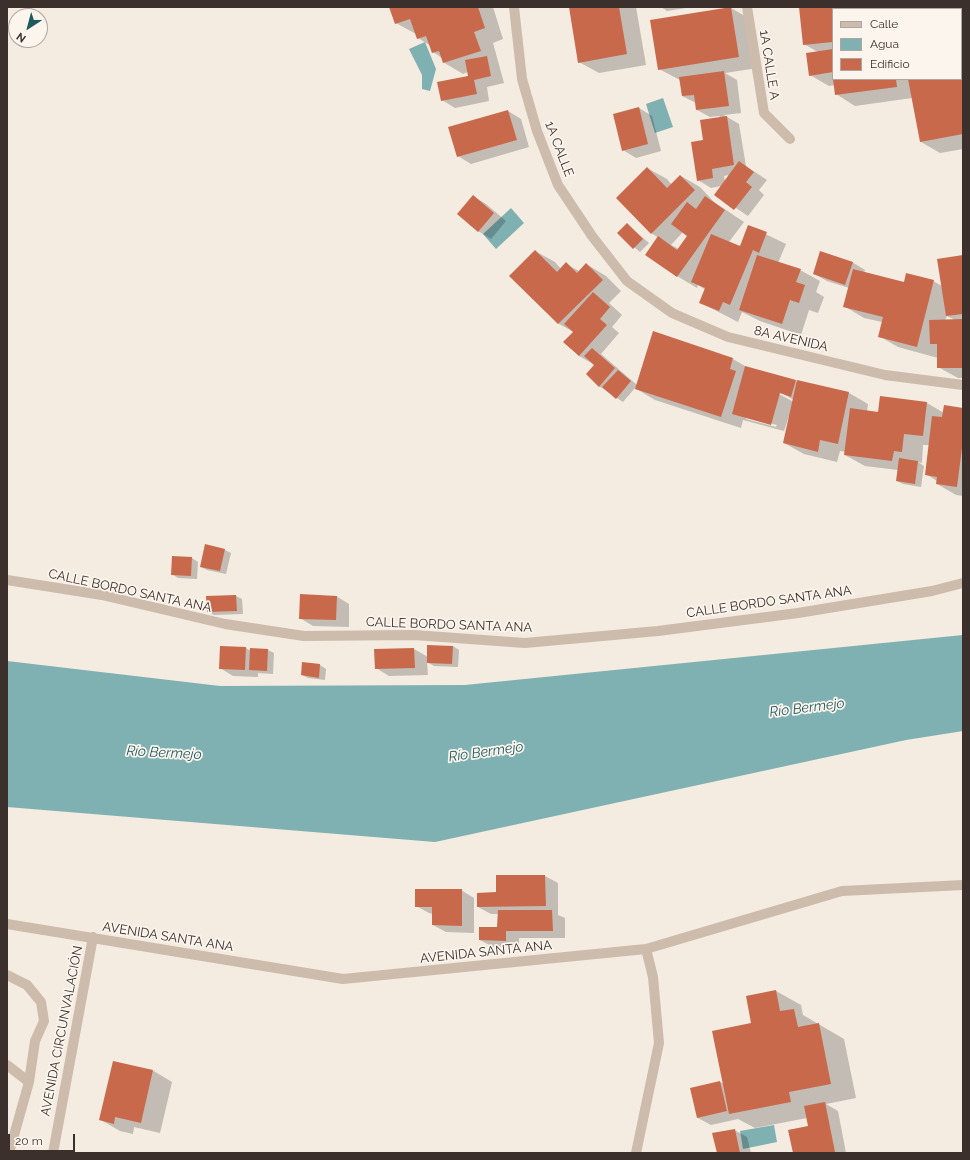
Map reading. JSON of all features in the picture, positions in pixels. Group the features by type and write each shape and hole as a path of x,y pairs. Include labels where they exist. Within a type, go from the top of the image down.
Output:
{"street":[{"name":"1A CALLE","path":"514,7 522,79 537,131 558,185 592,236 627,281"},
{"name":"1A CALLE A","path":"747,7 764,113 790,139"},
{"name":"8A AVENIDA","path":"627,281 672,314 728,338 885,376 963,385"},
{"name":"CALLE BORDO SANTA ANA","path":"7,580 102,595 225,624 304,636 414,635 525,643 658,631 798,613 932,591 963,583"},
{"name":"AVENIDA SANTA ANA","path":"7,924 343,979 646,949 842,892 963,885"},
{"name":"AVENIDA CIRCUNVALACIÓN","path":"53,1153 93,937"},
{"path":"636,1153 659,1043 653,977 646,949"},
{"path":"7,975 27,985 41,1002 44,1021 35,1041 29,1082 11,1133 9,1153"},
{"path":"7,1065 29,1082"}],"water":[{"path":"425,42 436,69 430,91 422,89 422,75 409,49"},
{"path":"663,98 673,127 655,133 646,104"},
{"path":"511,208 524,223 496,249 483,234"},
{"name":"Río Bermejo","path":"963,635 963,731 906,740 435,842 7,807 7,661 220,686 465,685"},
{"path":"774,1125 777,1142 743,1149 740,1131"}],"building":[{"path":"389,7 478,7 485,28 474,32 481,51 443,63 439,51 432,53 426,36 417,39 410,19 395,24"},
{"path":"569,7 619,7 627,54 578,63"},
{"path":"731,7 739,57 658,70 650,20"},
{"path":"799,7 867,7 832,8 832,42 803,45"},
{"path":"832,49 832,72 809,76 806,53"},
{"path":"487,56 491,76 474,80 477,94 441,101 437,82 468,76 465,60"},
{"path":"962,66 963,134 920,142 908,80 962,80"},
{"path":"724,71 729,106 696,110 694,95 682,96 679,77"},
{"path":"833,80 896,80 897,87 835,95"},
{"path":"639,107 648,144 622,151 613,114"},
{"path":"508,110 517,140 457,157 448,127"},
{"path":"727,116 734,165 712,169 713,178 697,181 691,142 703,140 700,120"},
{"path":"739,161 754,172 746,182 752,187 734,210 714,195"},
{"path":"647,167 667,188 680,175 695,190 651,234 616,198"},
{"path":"473,195 494,213 478,232 457,214"},
{"path":"705,196 725,210 677,277 645,255 658,236 677,250 687,236 671,224 687,202 696,209"},
{"path":"627,223 643,239 633,249 617,233"},
{"path":"748,225 767,232 759,253 753,250 730,305 723,302 719,311 699,303 705,288 691,282 711,234 740,246"},
{"path":"535,250 557,272 566,262 577,273 586,263 603,280 558,324 509,276"},
{"path":"820,251 853,262 845,285 813,274"},
{"path":"757,255 801,269 796,282 805,285 799,303 790,300 782,324 739,310"},
{"path":"963,255 963,314 946,316 937,259"},
{"path":"853,269 904,282 906,273 934,280 917,347 878,337 883,317 843,307"},
{"path":"593,292 610,307 600,319 607,325 579,356 563,342 573,332 564,324"},
{"path":"963,319 963,368 937,368 937,344 930,344 929,320"},
{"path":"653,331 733,358 730,369 736,371 721,417 635,389"},
{"path":"592,348 615,368 599,387 586,374 594,365 584,356"},
{"path":"745,366 796,380 791,397 780,393 771,425 732,414"},
{"path":"618,370 631,381 616,399 602,387"},
{"path":"797,380 849,392 838,444 820,440 818,452 783,443"},
{"path":"880,396 927,402 923,436 904,434 902,452 894,451 892,461 844,455 850,408 878,412"},
{"path":"944,405 963,408 963,440 957,487 936,484 937,477 925,475 932,416 942,417"},
{"path":"899,458 918,461 915,484 896,481"},
{"path":"205,544 225,549 220,571 200,567"},
{"path":"172,556 192,557 191,576 171,575"},
{"path":"300,594 337,596 336,620 299,619"},
{"path":"236,595 237,611 207,612 206,596"},
{"path":"427,645 453,646 452,664 427,663"},
{"path":"220,646 246,647 245,670 219,669"},
{"path":"250,648 268,649 267,671 249,670"},
{"path":"414,648 415,668 375,669 374,649"},
{"path":"302,662 320,664 319,678 301,675"},
{"path":"496,875 545,875 546,906 477,907 477,893 496,892"},
{"path":"415,889 462,889 462,926 432,925 432,907 415,907"},
{"path":"498,910 552,910 553,931 506,931 506,941 479,940 479,927 497,927"},
{"path":"776,990 780,1011 794,1009 798,1027 819,1023 831,1084 789,1092 791,1102 729,1114 712,1031 751,1023 746,996"},
{"path":"113,1061 153,1070 141,1123 115,1117 114,1124 99,1120"},
{"path":"720,1081 727,1111 697,1118 690,1088"},
{"path":"825,1102 835,1152 793,1153 788,1130 808,1126 804,1106"},
{"path":"735,1129 740,1153 717,1153 712,1133"}]}
